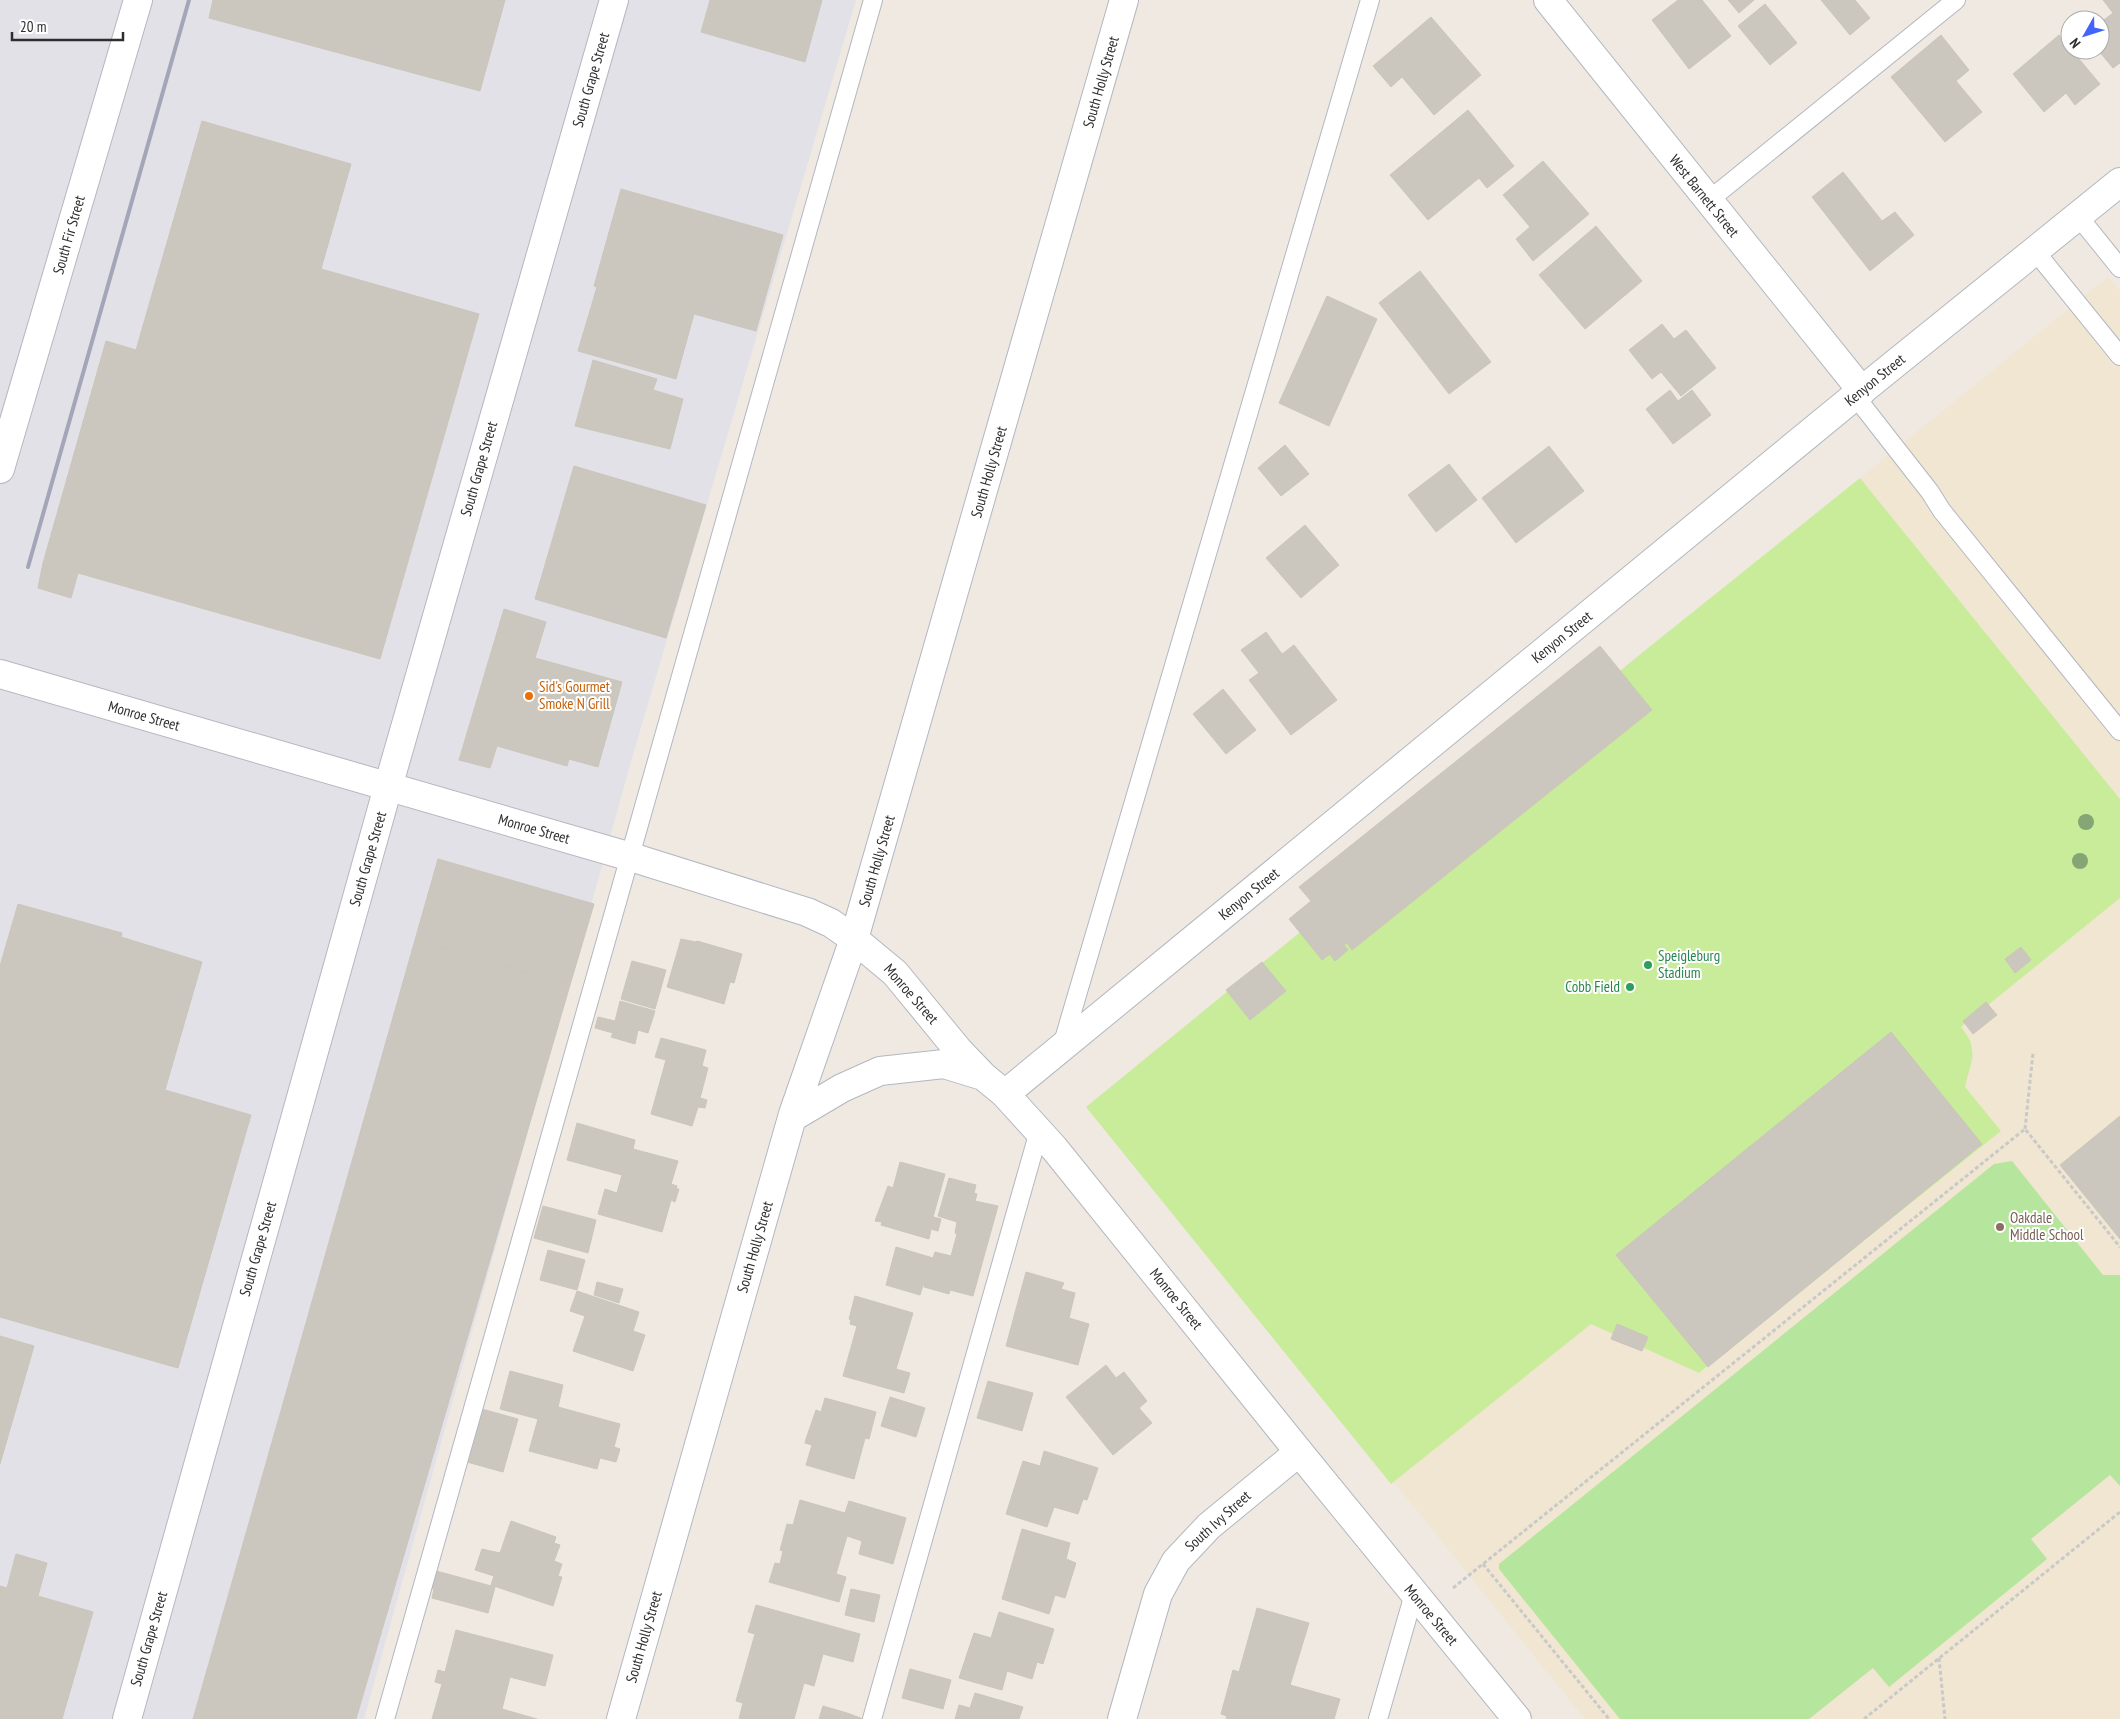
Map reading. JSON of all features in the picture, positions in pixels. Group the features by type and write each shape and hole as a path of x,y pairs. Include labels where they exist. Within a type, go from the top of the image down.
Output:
{"street":[{"name":"South Fir Street","path":"0,470 138,0"},
{"name":"South Grape Street","path":"127,1719 388,787 614,0"},
{"name":"South Holly Street","path":"621,1719 793,1117 854,939 1124,0"},
{"name":"West Barnett Street","path":"1548,0 1858,394"},
{"name":"Kenyon Street","path":"1005,1094 1858,394 2120,182"},
{"name":"Monroe Street","path":"0,674 631,857 807,912 831,923 854,939 895,973 959,1051 1005,1094 1039,1131 1517,1719"},
{"path":"793,1117 842,1088 880,1071 944,1064 984,1076"},
{"name":"South Ivy Street","path":"1122,1719 1158,1594 1176,1561 1209,1526 1299,1452"}],"lane":[{"path":"384,1719 631,857 873,0"},
{"path":"1062,1046 1370,0"},
{"path":"1708,201 1956,0"},
{"path":"2078,216 2120,268"},
{"path":"2035,251 2120,356"},
{"path":"1858,394 1930,492 1942,512 2120,731"},
{"path":"872,1719 1039,1131"},
{"path":"1378,1719 1420,1602"}],"path":[{"path":"2033,1053 2025,1129 2120,1247"},
{"path":"1420,1602 1483,1564 2025,1129"},
{"path":"1864,1719 2120,1512"},
{"path":"1483,1564 1609,1719"},
{"path":"1939,1658 1945,1719"}],"shaded area":[{"path":"0,0 856,0 632,758 364,1719 0,1719"},
{"path":"2108,277 2120,291 2120,799 1860,478"},
{"name":"Oakdale Middle School","path":"2120,898 2120,1719 1585,1719 1394,1482 1591,1323 1699,1373 2001,1131 1965,1087 1974,1048 1961,1027"}],"green space":[{"name":"Speigleburg Stadium","path":"1860,478 2120,799 2120,898 1961,1027 1967,1035 1972,1049 1965,1087 2001,1131 1699,1373 1591,1324 1391,1484 1086,1107 1648,648"},
{"name":"Oakdale Middle School","path":"2012,1161 2103,1275 2120,1275 2120,1486 2110,1475 2031,1539 2047,1559 1889,1687 1873,1668 1809,1719 1620,1719 1499,1569 1499,1564 1994,1164"}],"building":[{"path":"213,0 505,0 480,91 209,18"},
{"path":"710,0 822,0 805,62 701,32"},
{"path":"1678,0 1702,0 1731,36 1689,69 1652,20"},
{"path":"1728,0 1754,0 1739,13"},
{"path":"1821,0 1855,0 1870,18 1850,35"},
{"path":"2103,0 2120,0 2120,63 2113,68 2106,60 2110,60 2110,15 2113,13"},
{"path":"1765,4 1797,43 1770,65 1738,26"},
{"path":"1431,17 1481,75 1434,115 1402,77 1391,87 1373,66"},
{"path":"1941,35 1969,70 1956,81 1982,112 1945,142 1891,77"},
{"path":"2059,35 2060,60 2080,60 2100,84 2075,105 2066,93 2044,112 2013,74"},
{"path":"1468,110 1514,166 1487,188 1479,178 1428,220 1390,175"},
{"path":"202,121 351,164 321,269 479,314 380,659 78,573 71,598 38,588 43,563 106,341 136,350"},
{"path":"1543,161 1589,214 1533,261 1516,239 1530,227 1503,195"},
{"path":"1843,172 1882,221 1895,212 1914,235 1870,271 1812,197"},
{"path":"621,189 783,235 756,331 694,314 676,379 578,351 597,287 594,286"},
{"path":"1596,226 1642,281 1585,329 1539,275"},
{"path":"1420,271 1491,362 1449,394 1379,303"},
{"path":"1327,296 1377,319 1329,426 1279,403"},
{"path":"1662,324 1674,339 1686,330 1716,368 1681,396 1661,372 1652,379 1629,350"},
{"path":"593,360 657,379 653,390 683,399 670,449 575,426"},
{"path":"1670,390 1678,401 1692,390 1711,415 1673,444 1646,409"},
{"path":"1285,445 1309,474 1281,496 1258,468"},
{"path":"1549,446 1584,491 1516,543 1482,498"},
{"path":"1449,464 1477,500 1436,532 1408,495"},
{"path":"574,466 706,505 666,638 535,599"},
{"path":"1305,525 1339,565 1301,598 1266,558"},
{"path":"504,609 546,622 535,658 622,682 598,767 569,759 567,766 497,746 490,768 459,760"},
{"path":"1266,632 1282,654 1294,645 1337,700 1291,735 1249,680 1259,673 1241,650"},
{"path":"1600,646 1652,710 1352,950 1347,943 1344,945 1348,950 1335,961 1330,954 1322,960 1289,919 1311,901 1299,887"},
{"path":"1223,689 1256,730 1226,754 1193,714"},
{"path":"438,859 594,904 570,985 415,940"},
{"path":"18,904 122,933 121,937 202,962 165,1090 251,1115 178,1368 0,1317 0,966"},
{"path":"681,939 697,941 742,954 734,983 730,982 724,1004 667,987"},
{"path":"415,940 570,985 437,1442 284,1400"},
{"path":"2021,947 2031,960 2015,973 2005,959"},
{"path":"632,961 666,970 655,1009 621,999"},
{"path":"1262,962 1286,991 1250,1020 1226,990"},
{"path":"620,1001 655,1011 648,1033 638,1030 635,1044 611,1037 613,1033 595,1028 598,1017 615,1021"},
{"path":"1986,1002 1997,1015 1973,1034 1963,1021"},
{"path":"1891,1032 1982,1144 1708,1367 1616,1255"},
{"path":"661,1038 706,1050 702,1066 708,1068 700,1098 707,1100 705,1108 698,1107 692,1126 651,1114 666,1060 655,1057"},
{"path":"2120,1116 2120,1239 2060,1165"},
{"path":"577,1123 635,1140 633,1149 678,1161 671,1184 677,1186 676,1189 679,1189 675,1202 671,1200 662,1232 598,1214 605,1189 617,1193 622,1175 567,1160"},
{"path":"900,1162 945,1174 933,1217 941,1219 938,1231 931,1229 929,1239 881,1225 882,1222 875,1221 888,1186 893,1188"},
{"path":"949,1178 976,1185 974,1193 977,1194 975,1201 998,1206 973,1296 950,1290 949,1294 924,1287 924,1282 920,1295 886,1285 896,1247 933,1258 935,1252 951,1256 957,1234 955,1233 957,1222 938,1216"},
{"path":"543,1206 596,1220 588,1253 534,1238"},
{"path":"548,1250 585,1260 577,1290 540,1280"},
{"path":"1026,1272 1064,1283 1061,1289 1075,1293 1069,1318 1089,1324 1078,1365 1006,1346"},
{"path":"597,1282 623,1289 619,1303 594,1295"},
{"path":"577,1291 639,1312 633,1331 645,1335 633,1371 573,1351 585,1316 570,1311"},
{"path":"855,1296 913,1313 896,1369 910,1373 904,1393 843,1376 857,1326 850,1324 851,1320 849,1319"},
{"path":"1617,1324 1648,1337 1642,1351 1611,1339"},
{"path":"0,1336 34,1346 0,1464"},
{"path":"1106,1365 1116,1378 1124,1372 1147,1401 1139,1408 1152,1423 1113,1455 1066,1397"},
{"path":"510,1371 563,1385 558,1407 620,1424 614,1447 620,1449 616,1462 600,1458 597,1469 529,1451 538,1419 500,1409"},
{"path":"988,1381 1033,1393 1022,1431 977,1418"},
{"path":"890,1397 925,1408 916,1437 881,1426"},
{"path":"825,1398 876,1412 869,1439 865,1438 854,1479 806,1465 812,1445 805,1443 806,1439 816,1410 821,1412"},
{"path":"284,1400 437,1442 356,1719 193,1719"},
{"path":"482,1409 518,1419 503,1472 467,1462"},
{"path":"1044,1451 1098,1468 1087,1500 1083,1499 1078,1514 1054,1507 1047,1527 1006,1514 1023,1461 1040,1466"},
{"path":"800,1500 845,1513 849,1501 906,1518 893,1564 859,1554 862,1541 847,1536 836,1574 846,1577 839,1602 769,1582 775,1563 780,1564 783,1551 780,1550 787,1524 793,1525"},
{"path":"511,1521 556,1537 554,1543 560,1545 554,1561 562,1564 558,1576 562,1577 553,1606 491,1585 494,1576 475,1570 482,1549 500,1553"},
{"path":"1022,1529 1070,1543 1066,1559 1076,1563 1065,1598 1055,1595 1049,1614 1002,1599"},
{"path":"16,1554 47,1563 38,1596 93,1612 62,1719 0,1719 0,1586 7,1588"},
{"path":"429,1569 495,1587 488,1613 432,1598 434,1589 424,1586"},
{"path":"851,1589 880,1595 874,1622 845,1615"},
{"path":"756,1605 860,1634 853,1662 823,1654 814,1686 804,1683 794,1719 739,1719 743,1703 736,1701 755,1634 748,1632"},
{"path":"1257,1608 1309,1623 1290,1685 1340,1699 1334,1719 1226,1719 1227,1716 1221,1714 1233,1670 1239,1672"},
{"path":"999,1612 1054,1629 1043,1664 1037,1662 1032,1679 1007,1671 1002,1690 959,1678 974,1633 991,1638"},
{"path":"456,1630 553,1655 545,1686 510,1677 502,1709 537,1719 432,1719 442,1684 435,1682 438,1670 445,1672"},
{"path":"910,1669 951,1680 943,1709 902,1698"},
{"path":"975,1693 1023,1707 1019,1719 955,1719 959,1705 970,1708"},
{"path":"823,1706 847,1713 863,1719 819,1719"}],"railway":[{"path":"28,567 189,0"}],"place":[{"name":"Sid's Gourmet Smoke N Grill","path":"529,696"},
{"name":"Speigleburg Stadium","path":"1648,965"},
{"name":"Cobb Field","path":"1630,987"},
{"name":"Oakdale Middle School","path":"2000,1227"}]}
